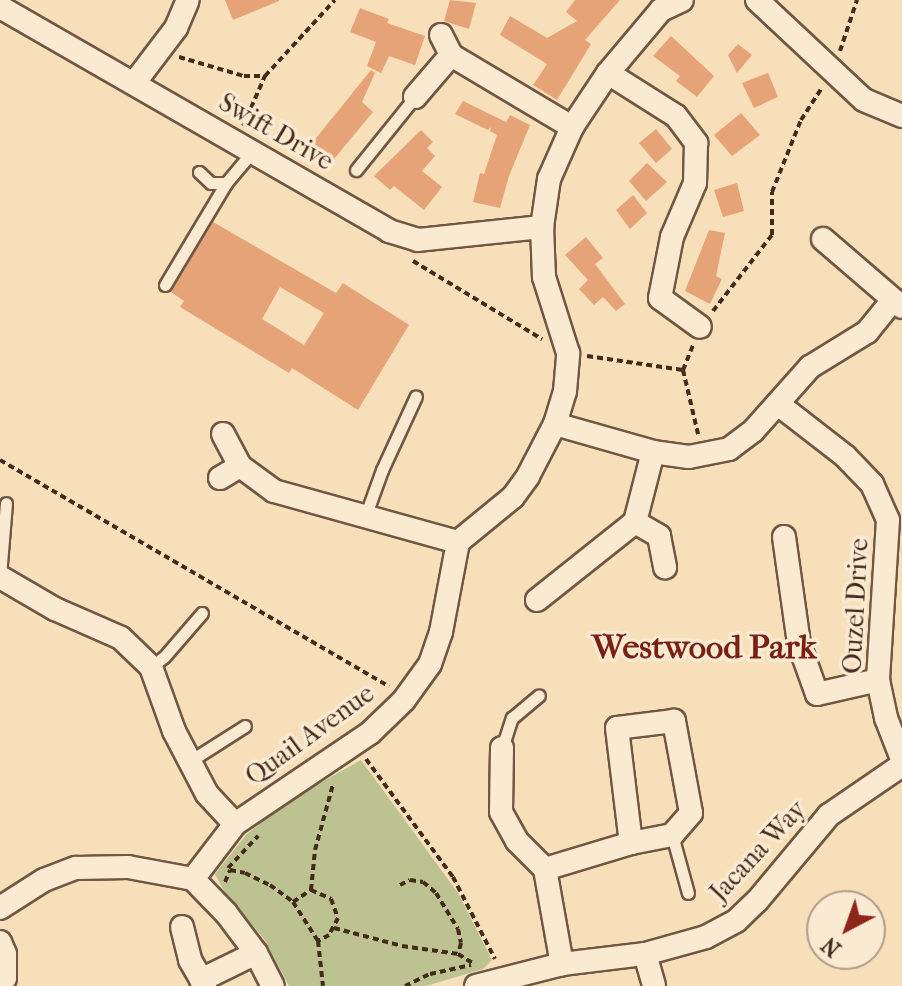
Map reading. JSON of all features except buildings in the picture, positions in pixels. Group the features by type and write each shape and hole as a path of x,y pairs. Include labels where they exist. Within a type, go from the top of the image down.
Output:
{"street":[{"path":"135,82 176,28 188,0"},
{"path":"223,434 240,466 274,491 458,542 513,497 528,476 555,424 565,391 568,353 544,277 542,227 549,179 572,127 658,5 682,0"},
{"path":"757,0 864,100 902,116"},
{"name":"Swift Drive","path":"0,7 389,231 418,240 542,227"},
{"path":"415,97 446,45 572,127"},
{"path":"608,73 676,116 696,143 695,183 672,237 660,298 700,327"},
{"path":"555,424 653,452 689,457 729,449 753,431 810,367 867,332 898,303 823,239"},
{"name":"Ouzel Drive","path":"778,404 845,456 872,484 895,521 878,680 886,718 902,762"},
{"path":"537,600 635,522 653,452"},
{"path":"220,478 240,466"},
{"path":"635,522 659,536 665,567"},
{"path":"784,537 799,644 817,694 878,680"},
{"name":"Quail Avenue","path":"193,879 235,824 370,733 406,697 430,664 441,632 458,542"},
{"path":"0,576 55,609 121,638 151,667 207,794 235,824"},
{"path":"545,869 631,843 672,835 691,813 674,721 617,728 631,843"},
{"path":"502,748 501,812 517,841 545,869 562,964"},
{"name":"Jacana Way","path":"478,972 645,954 706,937 736,921 789,867 829,815 902,762"},
{"path":"0,908 44,880 76,868 128,867 193,879 220,907 256,953 273,986"},
{"path":"182,927 190,960 203,983 256,953"},
{"path":"0,942 5,954 5,978 0,986"},
{"path":"645,954 654,986"}],"lane":[{"path":"356,170 415,97"},
{"path":"165,285 226,183 244,146"},
{"path":"199,172 211,183 226,183"},
{"path":"365,517 382,470 416,396"},
{"path":"0,576 6,503"},
{"path":"151,667 179,642 202,613"},
{"path":"502,748 512,718 539,695"},
{"path":"190,761 245,726"},
{"path":"672,835 688,893"}],"path":[{"path":"244,146 265,76 335,0"},
{"path":"703,454 683,370 700,327 772,235 772,192 801,120 833,71 857,0"},
{"path":"161,49 244,76 265,76"},
{"path":"568,353 683,370"},
{"path":"0,460 406,697"},
{"path":"359,751 453,877 485,936 496,962 491,964"},
{"path":"311,890 315,850 336,775"},
{"path":"319,793 333,784"},
{"path":"220,907 230,870 261,834"},
{"path":"230,870 270,885 293,902 318,941 323,986"},
{"path":"400,885 410,880 423,882 436,893 458,929 461,943 458,954"},
{"path":"293,902 311,890"},
{"path":"311,890 331,899 338,918 334,928 318,941"},
{"path":"334,928 390,944 458,954 478,972"},
{"path":"405,986 447,969 478,972"}],"green space":[{"path":"361,760 458,893 492,960 483,969 426,986 289,986 264,939 224,891 215,874 246,835 285,803"}],"district":[{"name":"Westwood Park","path":"704,648"}]}
